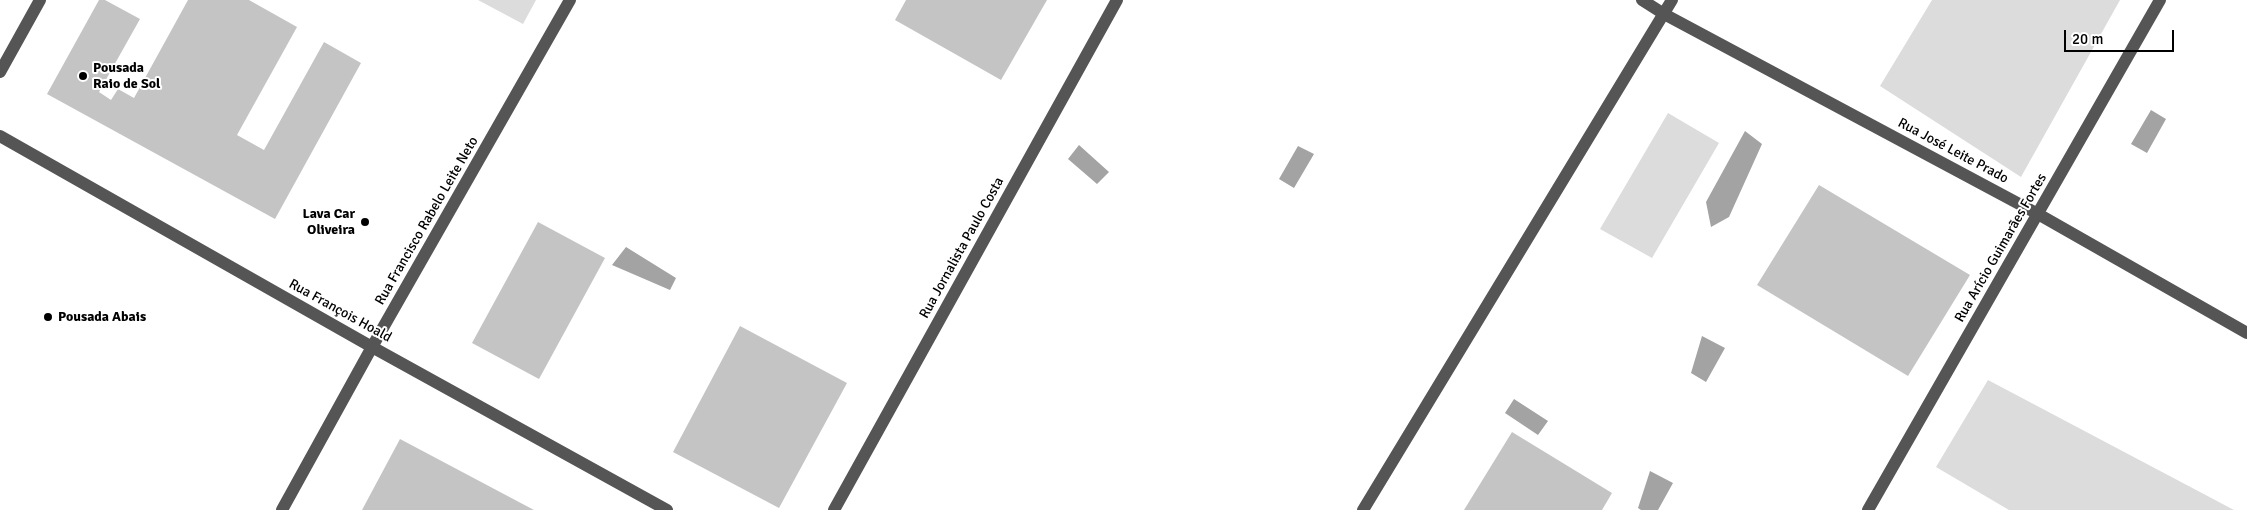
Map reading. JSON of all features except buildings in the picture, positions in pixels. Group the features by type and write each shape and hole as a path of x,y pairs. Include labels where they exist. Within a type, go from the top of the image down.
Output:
{"street":[{"path":"0,72 40,0"},
{"name":"Rua Francisco Rabelo Leite Neto","path":"282,510 372,347 570,0"},
{"name":"Rua Jornalista Paulo Costa","path":"834,510 1117,0"},
{"name":"Rua José Leite Prado","path":"1642,0 1664,14 2038,214 2247,333"},
{"path":"1363,510 1672,0"},
{"name":"Rua Arício Guimarães Fortes","path":"1868,510 2160,0"},
{"name":"Rua François Hoald","path":"0,136 372,347 667,510"}],"shaded area":[{"path":"478,0 536,0 523,24"},
{"path":"1932,0 2120,0 2021,177 1880,86"},
{"path":"2151,110 2166,119 2147,153 2131,144"},
{"path":"1668,113 1719,143 1652,258 1600,229"},
{"path":"1745,131 1762,144 1729,217 1711,227 1706,202"},
{"path":"1079,145 1109,172 1097,184 1068,159"},
{"path":"1298,146 1314,154 1294,188 1279,179"},
{"path":"626,247 676,278 670,290 612,265"},
{"path":"1702,336 1725,348 1706,382 1691,373"},
{"path":"1988,380 2234,510 2009,510 1936,467"},
{"path":"1514,399 1548,421 1538,435 1505,413"},
{"path":"1650,471 1673,483 1658,510 1641,510 1638,508"}],"place":[{"name":"Pousada Raio de Sol","path":"83,76"},
{"name":"Lava Car Oliveira","path":"365,222"},
{"name":"Pousada Abais","path":"48,317"}]}
